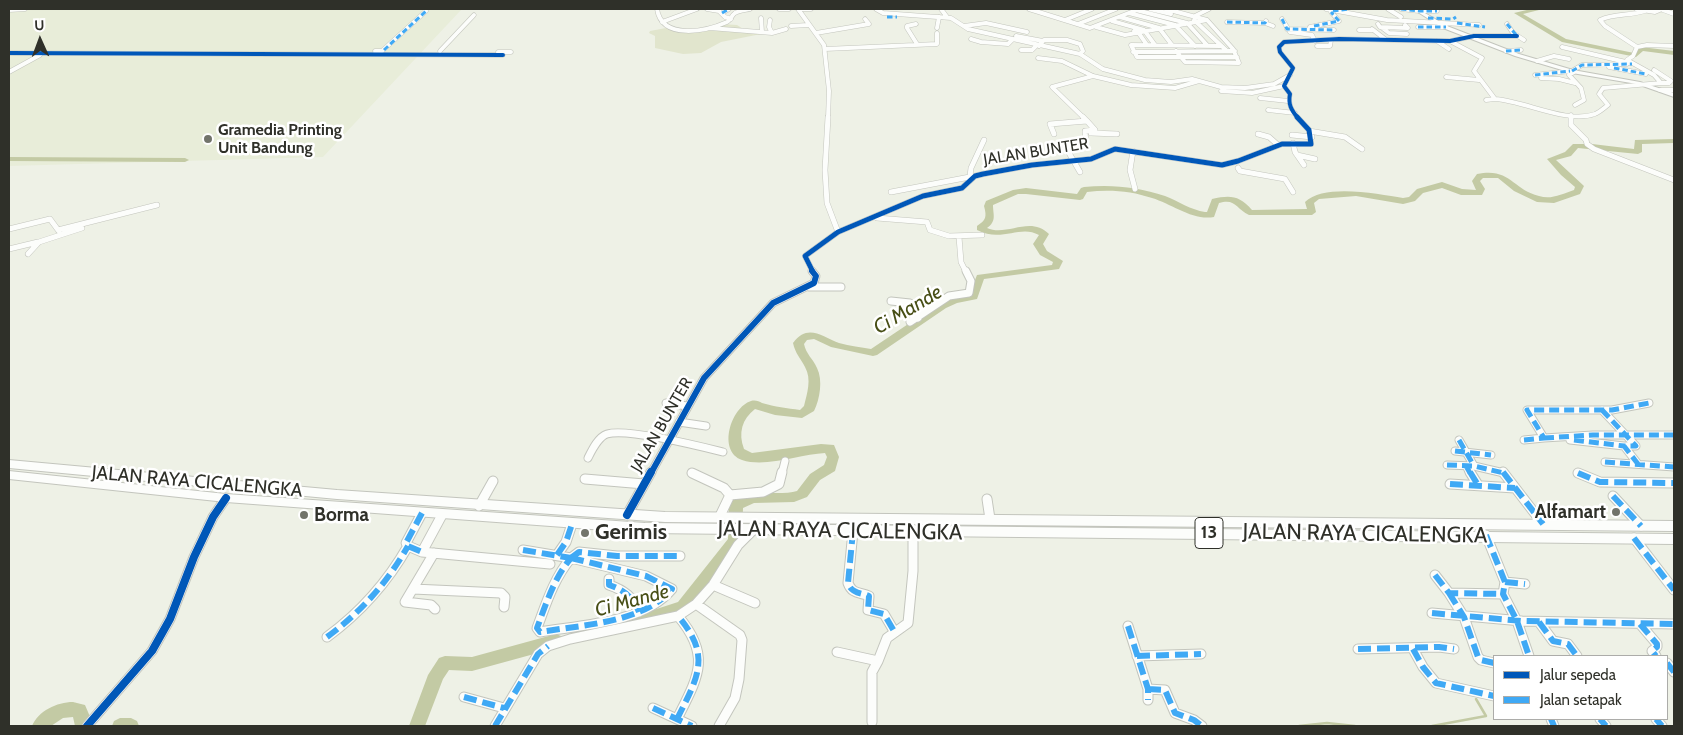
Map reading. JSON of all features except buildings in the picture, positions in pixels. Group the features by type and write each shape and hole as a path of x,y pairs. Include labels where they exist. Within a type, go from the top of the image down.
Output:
{"highway":[{"name":"JALAN RAYA CICALENGKA","path":"9,464 242,487 748,525 990,520 1674,526"},
{"name":"JALAN RAYA CICALENGKA","path":"9,475 226,498 572,524 645,528 717,522"},
{"name":"JALAN RAYA CICALENGKA","path":"767,524 853,531 1486,535 1674,539"}],"main road":[{"path":"1417,10 1445,27 1506,51 1572,71 1644,85 1674,94"}],"street":[{"path":"9,10 25,9"},
{"path":"382,51 426,11 425,9"},
{"path":"657,9 658,16 666,26 683,31 695,31 705,28 731,19 735,13 750,9"},
{"path":"662,22 697,9"},
{"path":"707,9 720,11 729,9"},
{"path":"779,9 789,9"},
{"path":"798,9 811,9"},
{"path":"798,9 825,49 829,84 826,185 828,203 838,232"},
{"path":"876,9 896,18"},
{"path":"904,16 908,9"},
{"path":"941,9 968,30 1014,38 1043,41 1061,40 1079,43 1082,51 1062,61"},
{"path":"1029,9 1065,21 1126,35 1144,30 1207,20"},
{"path":"1065,21 1093,9 1106,12"},
{"path":"1078,24 1116,9"},
{"path":"1096,27 1138,9 1187,23 1208,45"},
{"path":"1150,9 1197,21 1227,51"},
{"path":"1166,9 1207,20 1235,51 1237,57 1137,57 1133,52 1132,45 1221,46"},
{"path":"1180,12 1188,9"},
{"path":"1195,16 1209,9"},
{"path":"1332,12 1349,9"},
{"path":"1388,9 1401,17"},
{"path":"1401,9 1437,11"},
{"path":"1636,9 1655,12 1662,10 1674,14"},
{"path":"720,11 725,17 731,19"},
{"path":"1325,11 1379,19 1454,19 1456,17"},
{"path":"1645,11 1635,15 1612,14 1600,20 1605,26 1637,47 1647,45 1674,46"},
{"path":"1305,29 1339,21 1332,12"},
{"path":"1128,13 1175,25 1199,51"},
{"path":"440,52 474,16"},
{"path":"887,18 904,16 949,17"},
{"path":"937,28 939,17"},
{"path":"1120,17 1159,28 1172,45"},
{"path":"1379,19 1401,17 1479,25"},
{"path":"761,18 762,32"},
{"path":"816,33 869,24 865,19"},
{"path":"770,20 769,27 772,33"},
{"path":"1246,20 1265,22 1273,26"},
{"path":"1227,22 1282,20 1291,33 1312,35 1316,43"},
{"path":"1109,22 1144,30 1156,45"},
{"path":"1109,22 1138,32 1147,45"},
{"path":"964,26 986,23 1027,32"},
{"path":"791,24 807,24"},
{"path":"916,24 907,26 907,28 917,44"},
{"path":"1418,27 1445,27 1458,24 1485,28"},
{"path":"1507,24 1517,36 1524,40"},
{"path":"1407,34 1388,33 1379,26 1406,26 1429,40"},
{"path":"1399,27 1414,40"},
{"path":"705,28 772,33 786,29"},
{"path":"1287,29 1334,30"},
{"path":"1359,30 1373,29 1385,40"},
{"path":"825,49 937,44 937,33"},
{"path":"1459,33 1489,34"},
{"path":"1210,84 1218,90 1238,93 1264,92 1284,86 1293,68 1280,52 1280,44 1316,43 1331,40 1437,41 1469,37 1517,36"},
{"path":"1008,44 1014,38"},
{"path":"1014,38 1038,46 1078,54 1103,69 1131,77 1164,82 1189,79 1236,88 1258,87 1274,84 1290,75"},
{"path":"970,39 981,42 1008,44 1032,50 1032,48 1038,46 1043,41"},
{"path":"1049,48 1055,42 1060,42 1061,40"},
{"path":"1453,40 1470,46"},
{"path":"1453,40 1482,58 1474,69 1479,80 1495,99"},
{"path":"1437,41 1449,49"},
{"path":"1562,47 1649,67 1670,81 1669,83 1603,88 1599,94 1608,105 1597,113"},
{"path":"1637,47 1633,55 1627,60 1658,78 1661,82 1659,84"},
{"path":"9,54 42,53 58,50 325,53"},
{"path":"1506,51 1521,50"},
{"path":"341,53 382,51 511,52"},
{"path":"1176,51 1180,57"},
{"path":"1133,52 1235,51"},
{"path":"9,77 50,52 503,55"},
{"path":"9,72 42,53"},
{"path":"1537,61 1554,56 1569,59"},
{"path":"1038,58 1062,61 1093,76 1124,84 1154,87 1185,86 1200,81"},
{"path":"1594,64 1646,74"},
{"path":"1535,75 1572,71 1582,65 1633,64"},
{"path":"1528,71 1546,82"},
{"path":"1572,71 1569,75 1581,88 1584,100 1575,105"},
{"path":"1085,133 1085,130 1095,130 1052,88 1093,76"},
{"path":"1446,77 1479,80"},
{"path":"1541,78 1558,78 1575,83"},
{"path":"1284,86 1290,94 1288,101 1294,113 1310,134"},
{"path":"1260,98 1288,101"},
{"path":"1486,100 1514,100 1571,115 1597,113 1604,116"},
{"path":"1268,110 1294,113"},
{"path":"1571,115 1571,125 1589,145 1621,161 1652,170 1674,180"},
{"path":"1054,134 1050,124 1087,121"},
{"path":"1292,134 1328,132 1348,138 1362,149"},
{"path":"1085,133 1117,134"},
{"path":"1085,133 1086,144"},
{"path":"1258,134 1266,135 1278,145"},
{"name":"JALAN BUNTER","path":"627,515 704,378 766,309 781,298 809,287 814,283 816,276 806,261 805,256 838,232 924,196 962,188 973,176 1032,165 1091,159 1112,152 1133,152 1181,162 1224,164 1238,161 1278,145 1293,143 1310,144 1312,142 1310,134"},
{"path":"892,192 973,176 971,168 984,140"},
{"path":"1293,143 1297,155 1304,165"},
{"path":"1066,146 1080,172"},
{"path":"1133,152 1130,170 1135,189"},
{"path":"1297,155 1315,159"},
{"path":"1224,164 1273,173"},
{"path":"1238,168 1240,171 1285,179 1293,192"},
{"path":"9,248 38,242 60,232 157,204"},
{"path":"875,218 927,222 930,230 934,232 958,237 982,235"},
{"path":"9,229 50,219 60,232"},
{"path":"60,232 82,228"},
{"path":"910,322 949,296 969,293 971,281 961,262 958,237"},
{"path":"28,254 38,242"},
{"path":"809,287 841,287"},
{"path":"891,301 909,303 918,318"},
{"path":"666,403 687,406"},
{"path":"1544,438 1527,410 1602,410 1649,403"},
{"path":"1556,437 1636,446 1602,410"},
{"path":"678,422 706,426"},
{"path":"588,458 608,433 669,441 723,452"},
{"path":"1524,440 1556,437 1674,435"},
{"path":"1459,440 1466,452 1478,485"},
{"path":"1624,446 1638,464"},
{"path":"1456,451 1491,455"},
{"path":"730,495 763,492 772,489 779,484 785,461"},
{"path":"1605,462 1674,467"},
{"path":"1447,465 1503,471 1543,524"},
{"path":"692,473 724,488 730,495"},
{"path":"1578,473 1600,482 1674,482"},
{"path":"585,479 644,484"},
{"path":"478,506 493,482"},
{"path":"1450,484 1515,488"},
{"path":"717,522 730,495"},
{"path":"1613,496 1641,526"},
{"path":"88,726 152,651 170,620 194,557 213,517 226,498"},
{"path":"987,499 990,520"},
{"path":"327,637 342,627 390,580 408,546 406,540 422,513"},
{"path":"422,552 442,515"},
{"path":"557,555 566,542 572,524"},
{"path":"494,726 538,654 548,646 570,639 678,616 696,604 713,585 748,525"},
{"path":"853,531 848,583 850,589 852,592 869,596 868,610 884,614 894,631"},
{"path":"872,722 872,672 878,662 884,643 894,631 909,621 914,532"},
{"path":"1486,535 1505,582 1503,594 1518,621 1529,655"},
{"path":"1634,538 1673,587"},
{"path":"408,546 422,552 550,564"},
{"path":"523,550 557,555 570,558 597,565 639,572 651,576 672,588 662,601 640,612 538,631 537,628 554,584 570,558 578,552 612,557 680,556"},
{"path":"434,553 405,602 431,605 435,609"},
{"path":"1436,575 1464,617 1478,658 1493,663"},
{"path":"609,579 608,585 625,591 640,612"},
{"path":"1505,582 1525,584"},
{"path":"713,585 755,603"},
{"path":"413,588 501,593 505,597 504,607"},
{"path":"1449,593 1503,594"},
{"path":"696,604 740,635 742,640 739,679 735,698 719,726"},
{"path":"1432,613 1539,622 1674,624"},
{"path":"677,719 696,683 700,656 690,630 678,616"},
{"path":"1539,622 1553,641 1568,644 1576,655"},
{"path":"1640,624 1657,644 1657,647 1652,651 1655,655"},
{"path":"1128,626 1148,694 1165,690 1174,713 1193,719 1202,726"},
{"path":"1358,649 1454,649"},
{"path":"1413,649 1423,667 1436,683 1493,696"},
{"path":"837,652 878,662"},
{"path":"1137,656 1201,654"},
{"path":"464,697 504,708"},
{"path":"653,708 692,726"}],"shaded area":[{"path":"22,9 462,9 323,157 9,166 9,13"},
{"path":"721,24 737,25 745,30 761,34 721,42 701,53 683,54 655,48 655,36 649,33 650,31 666,28 685,32"}],"waterway":[{"name":"Ci Mande","path":"1540,9 1517,13 1564,41 1636,55 1641,49 1674,53"},
{"name":"Ci Mande","path":"637,621 683,607 735,540 736,505 752,498 794,497 802,494 815,477 830,468 833,457 830,448 752,457 742,454 736,442 735,432 739,419 754,404 775,411 802,414 810,408 815,380 812,369 799,347 798,343 804,337 815,336 835,345 873,353 942,306 954,300 973,297 980,277 1056,267 1058,261 1043,253 1038,244 1044,234 1036,229 1028,228 996,233 980,228 988,223 991,216 989,203 1016,192 1026,191 1080,197 1084,190 1114,188 1155,196 1205,215 1211,215 1215,201 1227,198 1241,203 1249,212 1312,212 1309,202 1317,197 1356,193 1403,201 1412,199 1420,191 1442,185 1461,192 1479,193 1481,189 1476,181 1480,176 1492,175 1500,176 1517,189 1537,199 1554,200 1577,192 1580,186 1551,159 1568,154 1576,146 1638,152 1638,142 1674,141"},
{"path":"9,159 185,160"},
{"name":"Ci Mande","path":"417,726 436,675 445,663 472,664 556,641"},
{"path":"1432,726 1486,716 1476,699"},
{"name":"Ci Mande","path":"40,726 58,712 67,709 79,710 83,725 86,726"},
{"path":"1299,726 1327,723 1355,726"},
{"name":"Ci Mande","path":"120,726 131,726"}],"marked path":[{"path":"384,50 426,11 425,9"},
{"path":"722,13 729,9"},
{"path":"1333,11 1349,9"},
{"path":"1401,9 1419,11"},
{"path":"1418,11 1437,11"},
{"path":"1314,26 1339,21 1331,12"},
{"path":"887,17 897,17"},
{"path":"1428,18 1453,19 1456,17"},
{"path":"1282,19 1287,29 1334,30"},
{"path":"1227,22 1265,23 1266,21"},
{"path":"1457,23 1485,27"},
{"path":"1507,24 1517,36"},
{"path":"1418,27 1446,27"},
{"path":"1506,51 1521,50"},
{"path":"1572,71 1582,65 1632,64"},
{"path":"1614,68 1646,74"},
{"path":"1535,75 1570,71"},
{"path":"1524,440 1544,438 1527,410 1612,410 1649,403"},
{"path":"1602,410 1636,446 1624,446 1638,464"},
{"path":"1544,438 1593,435 1674,435"},
{"path":"1459,440 1474,466"},
{"path":"1574,440 1624,446"},
{"path":"1455,451 1491,455"},
{"path":"1605,462 1674,467"},
{"path":"1447,465 1474,466 1503,471 1543,524"},
{"path":"1466,466 1478,485"},
{"path":"1578,473 1600,482 1674,483"},
{"path":"1450,484 1515,488"},
{"path":"1613,496 1641,526"},
{"path":"422,513 406,543 408,546 422,552"},
{"path":"557,555 566,542 572,524"},
{"path":"853,531 849,587 853,592 869,596 868,610 884,614 894,631"},
{"path":"1486,535 1505,582 1503,594 1517,621 1529,655"},
{"path":"1634,538 1674,590"},
{"path":"327,637 352,618 374,597 392,573 408,546"},
{"path":"523,550 562,556 568,558 573,559 578,560 583,562 637,573 664,583 672,589 664,599 650,608 633,614 613,620 540,632 537,628 554,586 566,564 572,556 579,552 604,556 680,556"},
{"path":"1435,575 1449,593 1503,594"},
{"path":"609,579 609,585 628,594 639,612"},
{"path":"1505,582 1525,584"},
{"path":"1449,593 1464,617 1478,657 1481,660 1493,663"},
{"path":"1432,613 1522,621 1674,624"},
{"path":"677,719 695,683 700,656 690,630 678,616"},
{"path":"1539,622 1553,641 1568,644 1576,655"},
{"path":"1640,624 1657,644 1657,647 1652,651 1655,655"},
{"path":"1128,626 1148,689 1148,700"},
{"path":"495,726 538,654 548,646"},
{"path":"1358,649 1439,647 1454,649"},
{"path":"1413,649 1423,667 1436,683 1493,696"},
{"path":"1137,656 1201,654"},
{"path":"1668,664 1674,672"},
{"path":"1148,689 1165,690 1175,713 1194,720 1202,726"},
{"path":"464,697 504,708"},
{"path":"653,708 692,726"},
{"path":"1551,720 1554,726"},
{"path":"1601,720 1606,726"},
{"path":"1657,720 1662,726"}],"cycle path":[{"path":"627,515 704,378 773,303 814,283 816,276 806,261 805,256 838,232 923,196 962,188 975,176 1032,165 1091,159 1115,149 1222,165 1238,161 1282,144 1311,144 1309,130 1294,114 1289,102 1290,94 1284,86 1293,68 1280,52 1279,47 1284,42 1339,39 1450,41 1474,36 1517,36"},
{"path":"9,53 503,55"},
{"path":"87,726 152,651 170,619 194,557 213,517 226,498"}],"place":[{"name":"Gramedia Printing Unit Bandung","path":"208,139"},
{"name":"Alfamart","path":"1616,512"},
{"name":"Borma","path":"304,515"},
{"name":"Gerimis","path":"585,533"}]}
